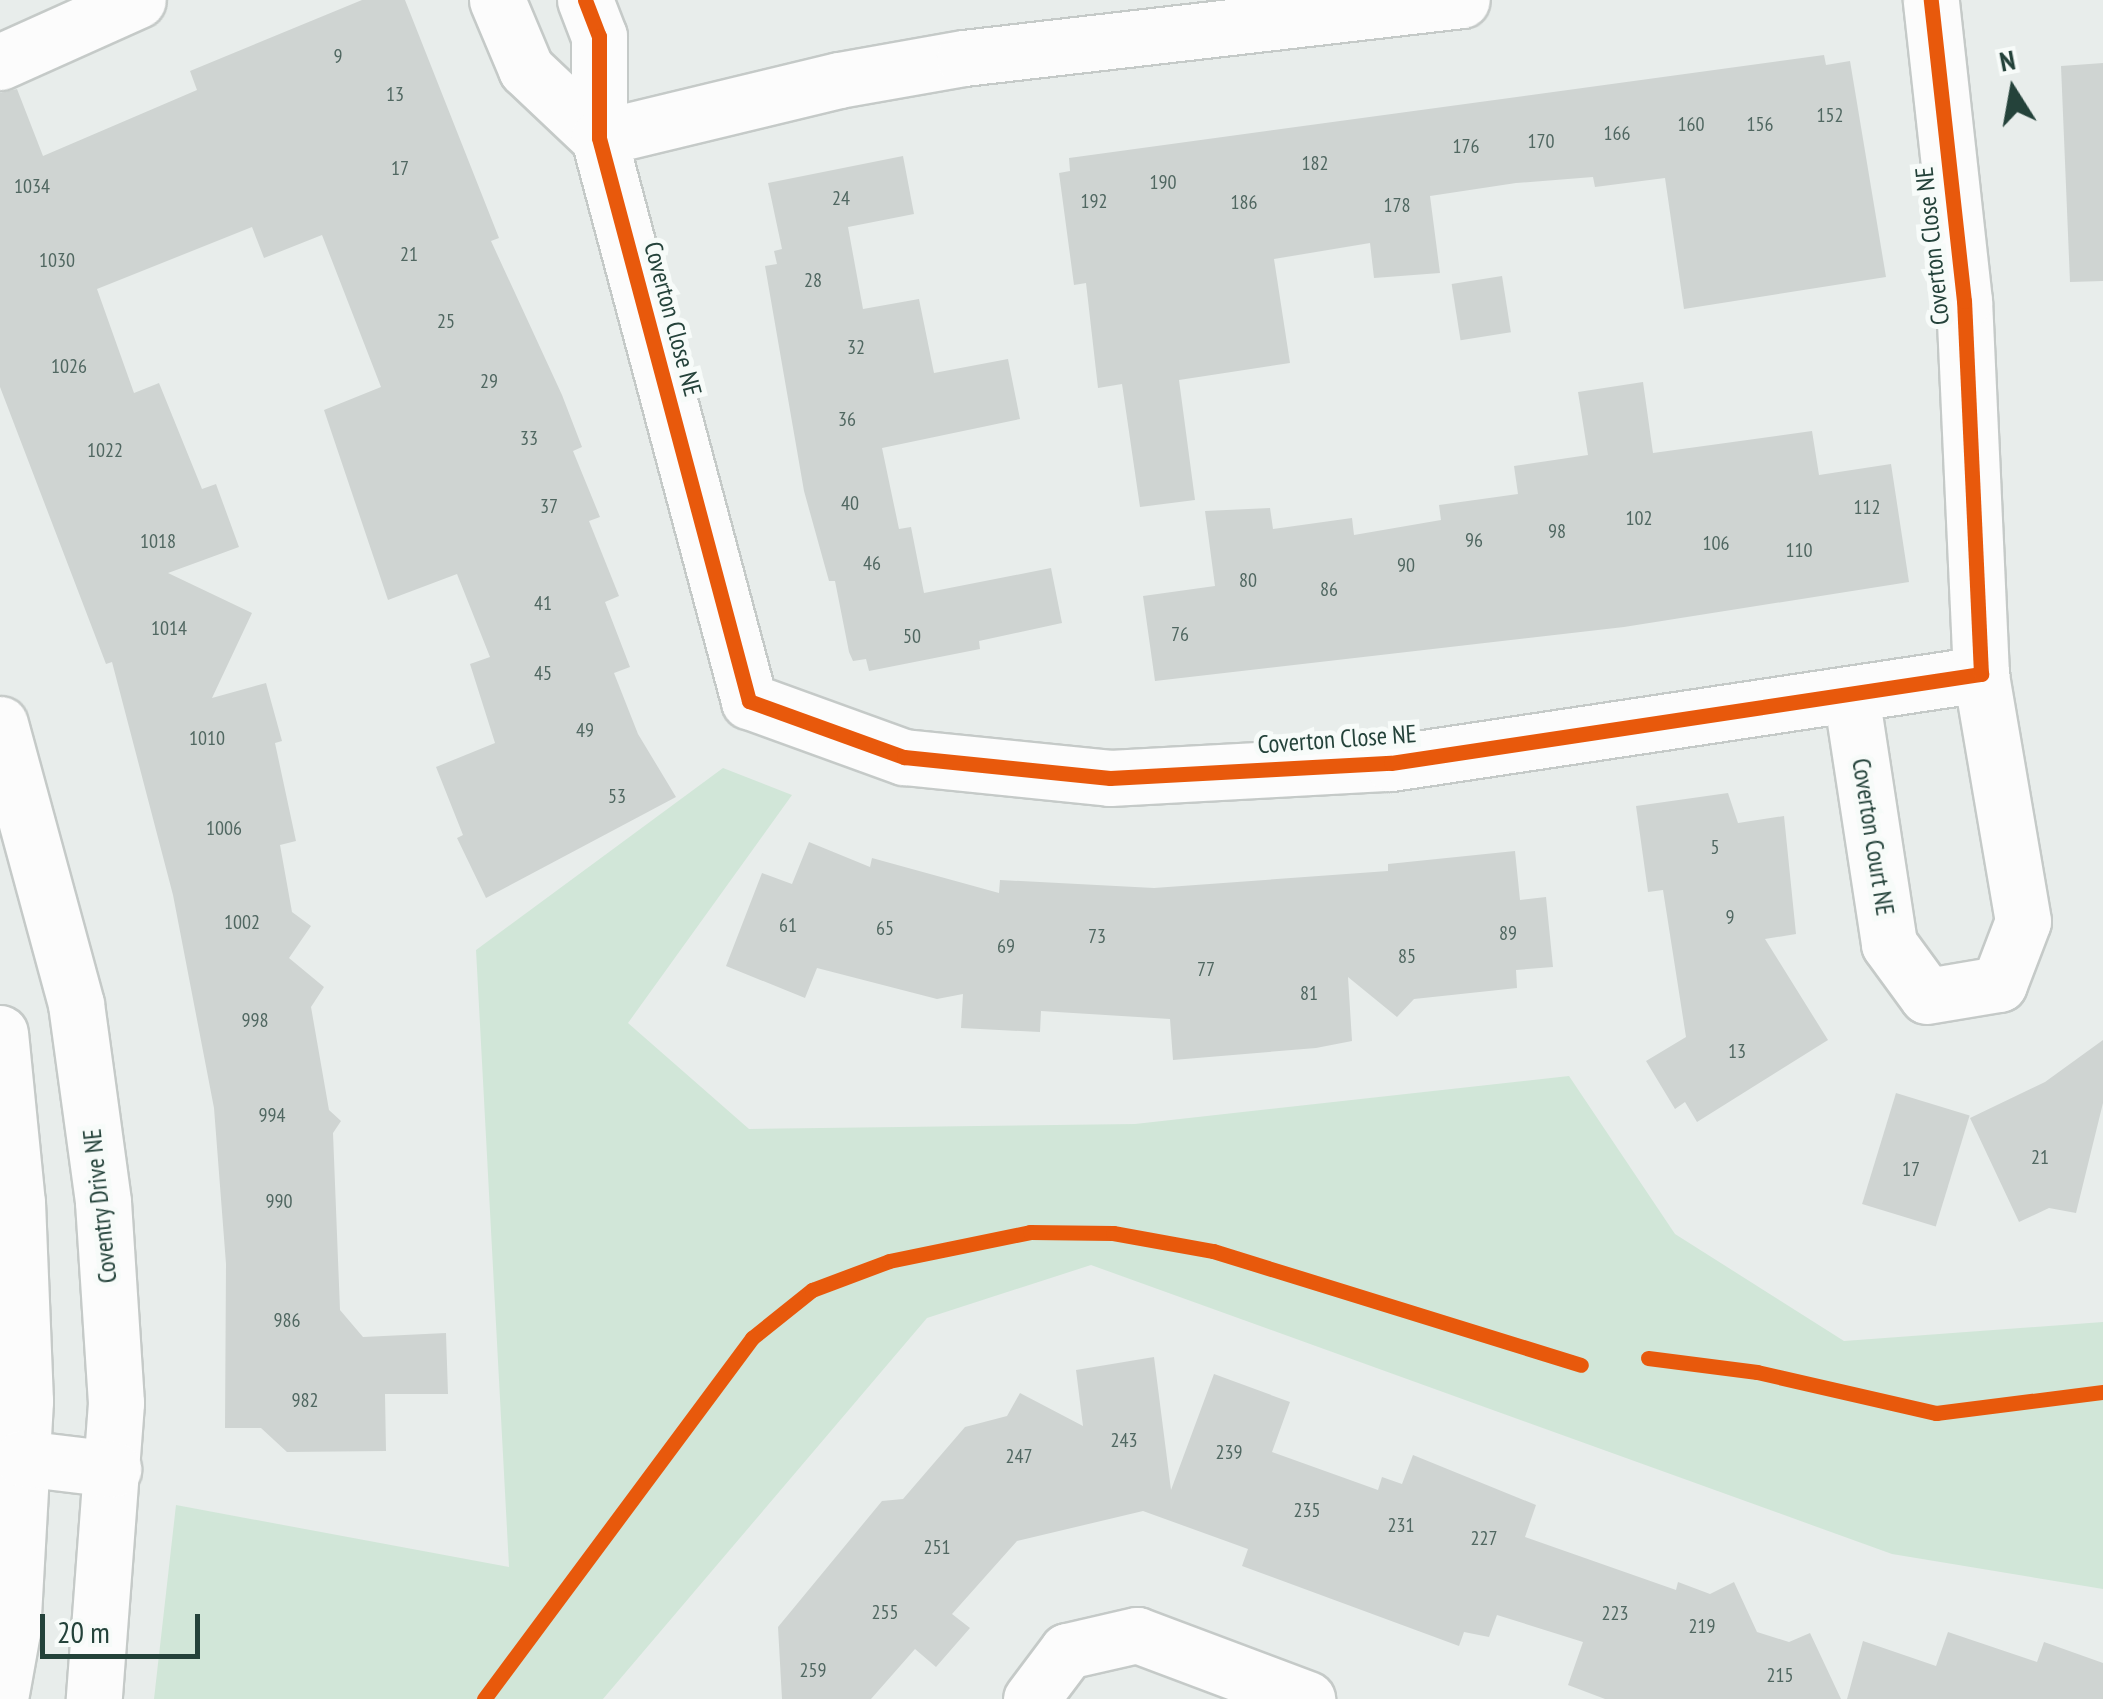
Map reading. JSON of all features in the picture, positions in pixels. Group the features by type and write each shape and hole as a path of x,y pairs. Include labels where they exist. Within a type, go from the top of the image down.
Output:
{"street":[{"path":"497,0 526,70 598,138 838,80 964,58 1462,0"},
{"name":"Coverton Close NE","path":"585,0 599,36 598,138 749,701 904,757 1110,778 1390,763 1982,674 1964,300 1931,0"},
{"path":"0,62 129,2"},
{"name":"Coverton Court NE","path":"1851,695 1889,944 1927,996 1999,984 2023,921 1982,674"},
{"name":"Coventry Drive NE","path":"0,724 76,1004 103,1202 116,1403 94,1699"},
{"path":"0,1034 22,1458 12,1632 0,1699"},
{"path":"8,1201 103,1202"},
{"path":"22,1458 113,1469"},
{"path":"1031,1699 1067,1651 1138,1635 1307,1699"}],"green space":[{"path":"723,768 792,795 628,1023 749,1129 1135,1124 1569,1076 1675,1234 1844,1341 2103,1322 2103,1589 1892,1554 1091,1265 927,1318 603,1699 154,1699 176,1505 509,1567 476,950"}],"building":[{"path":"362,0 405,0 499,238 491,241 562,395 582,447 573,451 600,517 589,521 619,596 605,602 630,667 614,673 638,734 676,797 486,898 457,838 463,835 436,767 495,743 470,664 490,657 457,574 388,600 324,410 381,387 322,235 264,258 252,227 97,289 134,393 159,383 202,489 216,484 239,547 168,573 252,613 212,698 266,683 282,741 275,743 296,841 280,845 292,912 311,926 289,958 324,987 311,1007 329,1110 341,1121 333,1133 340,1310 363,1337 446,1333 448,1394 385,1394 386,1451 287,1452 261,1428 225,1428 226,1264 214,1108 173,895 112,662 106,664 0,387 0,93 17,89 43,156 197,90 190,71"},
{"path":"1824,55 1826,65 1850,61 1886,277 1684,309 1665,178 1595,187 1593,177 1430,196 1440,273 1374,278 1370,243 1274,259 1290,363 1179,380 1195,500 1140,507 1122,384 1098,388 1086,283 1074,285 1059,173 1070,171 1069,158"},
{"path":"2103,63 2103,281 2070,282 2061,66"},
{"path":"903,156 914,214 848,227 863,309 919,299 934,373 1008,359 1020,419 882,448 899,529 911,527 924,593 1051,568 1062,623 979,641 980,649 869,671 866,659 853,661 849,652 835,581 829,581 804,491 765,266 777,264 774,251 782,249 768,183"},
{"path":"1502,276 1511,332 1461,340 1452,284"},
{"path":"1643,382 1653,453 1812,431 1819,475 1891,464 1909,582 1624,627 1155,681 1143,596 1215,586 1205,511 1270,508 1273,529 1352,518 1354,535 1441,520 1439,505 1518,494 1514,466 1588,455 1578,392"},
{"path":"1728,793 1738,823 1784,816 1796,934 1765,939 1828,1040 1697,1122 1685,1102 1675,1109 1646,1061 1686,1037 1663,890 1648,892 1636,806"},
{"path":"809,842 870,867 872,858 999,893 1000,880 1154,888 1388,871 1388,864 1515,851 1520,900 1546,897 1553,967 1516,970 1517,988 1414,999 1397,1017 1348,977 1352,1041 1316,1048 1173,1060 1170,1019 1041,1011 1040,1032 961,1028 963,994 937,999 817,968 805,998 726,966 762,873 792,884"},
{"path":"2103,1040 2103,1103 2076,1213 2049,1208 2019,1222 1970,1118 2045,1082"},
{"path":"1896,1093 1970,1116 1936,1226 1862,1204"},
{"path":"1154,1357 1171,1490 1214,1374 1290,1402 1272,1452 1378,1490 1382,1477 1402,1484 1413,1455 1536,1505 1525,1537 1676,1590 1678,1582 1710,1594 1734,1582 1757,1632 1789,1642 1810,1633 1841,1699 1605,1699 1568,1685 1583,1642 1497,1615 1489,1637 1464,1632 1459,1646 1242,1566 1248,1549 1143,1511 1017,1541 952,1614 970,1628 936,1667 915,1649 871,1699 782,1699 778,1627 882,1501 903,1499 965,1427 1007,1416 1020,1393 1083,1426 1076,1370"},
{"path":"1948,1632 2037,1662 2044,1642 2103,1663 2103,1699 1847,1699 1863,1641 1936,1666"}],"cycle path":[{"path":"585,0 599,36 599,138 749,701 904,757 1110,778 1391,763 1981,674 1964,301 1931,0"},
{"path":"484,1699 752,1338 812,1290 889,1261 1030,1232 1113,1233 1213,1251 1581,1365"},
{"path":"1648,1358 1757,1372 1936,1413 2103,1392"}]}
